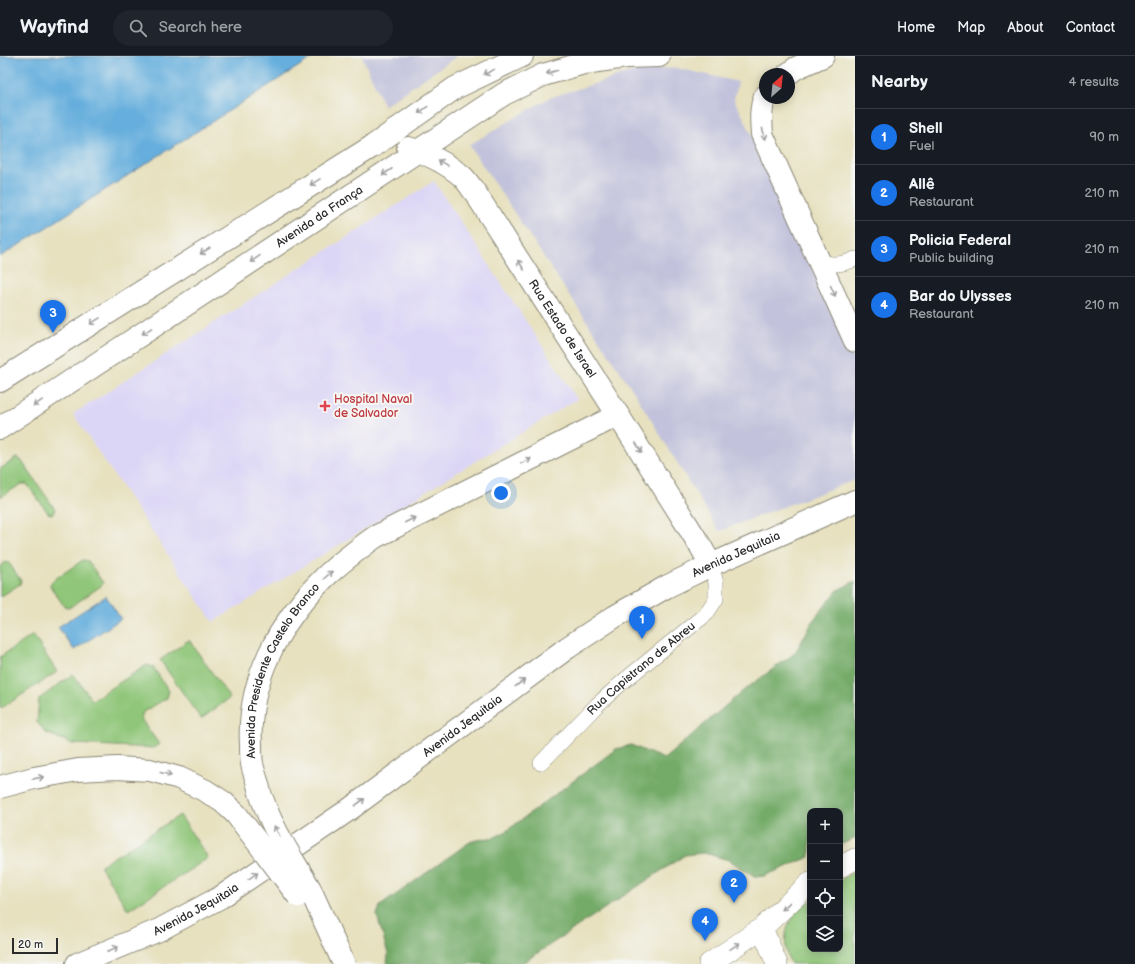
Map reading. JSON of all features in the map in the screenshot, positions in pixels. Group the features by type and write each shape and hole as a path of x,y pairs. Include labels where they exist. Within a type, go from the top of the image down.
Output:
{"main road":[{"path":"0,381 373,146 455,88 522,56"},
{"name":"Avenida da França","path":"0,428 504,94 543,75 584,63 626,57 659,56"},
{"path":"795,69 823,56"},
{"path":"762,104 760,118 762,134 855,341"},
{"name":"Rua Estado de Israel","path":"373,146 397,145 419,151 444,164 463,178 476,194 702,547 711,565"},
{"name":"Avenida Presidente Castelo Branco","path":"341,958 304,893 263,802 252,764 250,733 253,700 264,665 274,643 292,615 324,577 350,555 375,537 618,415"},
{"name":"Avenida Jequitaia","path":"77,964 159,930 221,897 350,809 574,644 614,617 666,587 711,565 855,501"},
{"name":"Avenida Presidente Castelo Branco","path":"0,787 34,778 78,770 117,768 150,770 179,778 206,791 223,802 236,814 252,835 304,893"}],"street":[{"path":"820,262 833,265 849,262 855,259"},
{"name":"Rua Capistrano de Abreu","path":"541,763 625,680 706,614 716,599 716,583 711,565"},
{"path":"843,866 855,860"},
{"path":"709,964 762,928 807,887"},
{"path":"762,928 777,964"}],"shaded area":[{"path":"362,56 457,56 384,106"},
{"path":"677,68 738,82 734,100 745,120 855,362 855,480 719,531 634,392 469,145 549,98 639,70"},
{"name":"Hospital Naval de Salvador","path":"434,181 577,399 213,622 73,414"}],"green space":[{"path":"17,458 21,460 55,509 52,514 48,513 27,484 22,484 0,497 0,469"},
{"path":"83,560 88,561 103,583 101,586 69,608 64,606 50,586 52,581"},
{"path":"6,562 9,563 21,581 20,584 0,597 0,566"},
{"path":"855,581 855,838 843,844 843,808 807,808 807,858 764,876 756,877 729,860 704,853 685,855 521,964 387,964 388,954 377,915 380,906 471,841 495,837 505,832 616,749 631,745 664,759 744,690 795,653 814,619 838,590"},
{"path":"33,635 57,672 0,709 0,657"},
{"path":"189,640 230,698 201,719 160,660"},
{"path":"147,665 153,667 169,691 167,698 143,712 141,719 159,744 154,748 73,744 46,733 37,722 39,699 73,674 92,700"},
{"path":"180,815 208,858 128,910 100,866"},
{"path":"855,871 855,964 791,964 788,959 786,947 787,928 794,915 807,903 807,952 843,952 843,878"}],"water":[{"path":"0,56 315,56 0,257"},
{"path":"106,596 121,619 74,650 58,627"}],"place":[{"name":"Policia Federal","path":"53,333"},
{"name":"Hospital Naval de Salvador","path":"325,406"},
{"name":"Shell","path":"642,639"},
{"name":"Allê","path":"734,903"},
{"name":"Bar do Ulysses","path":"705,941"}]}
